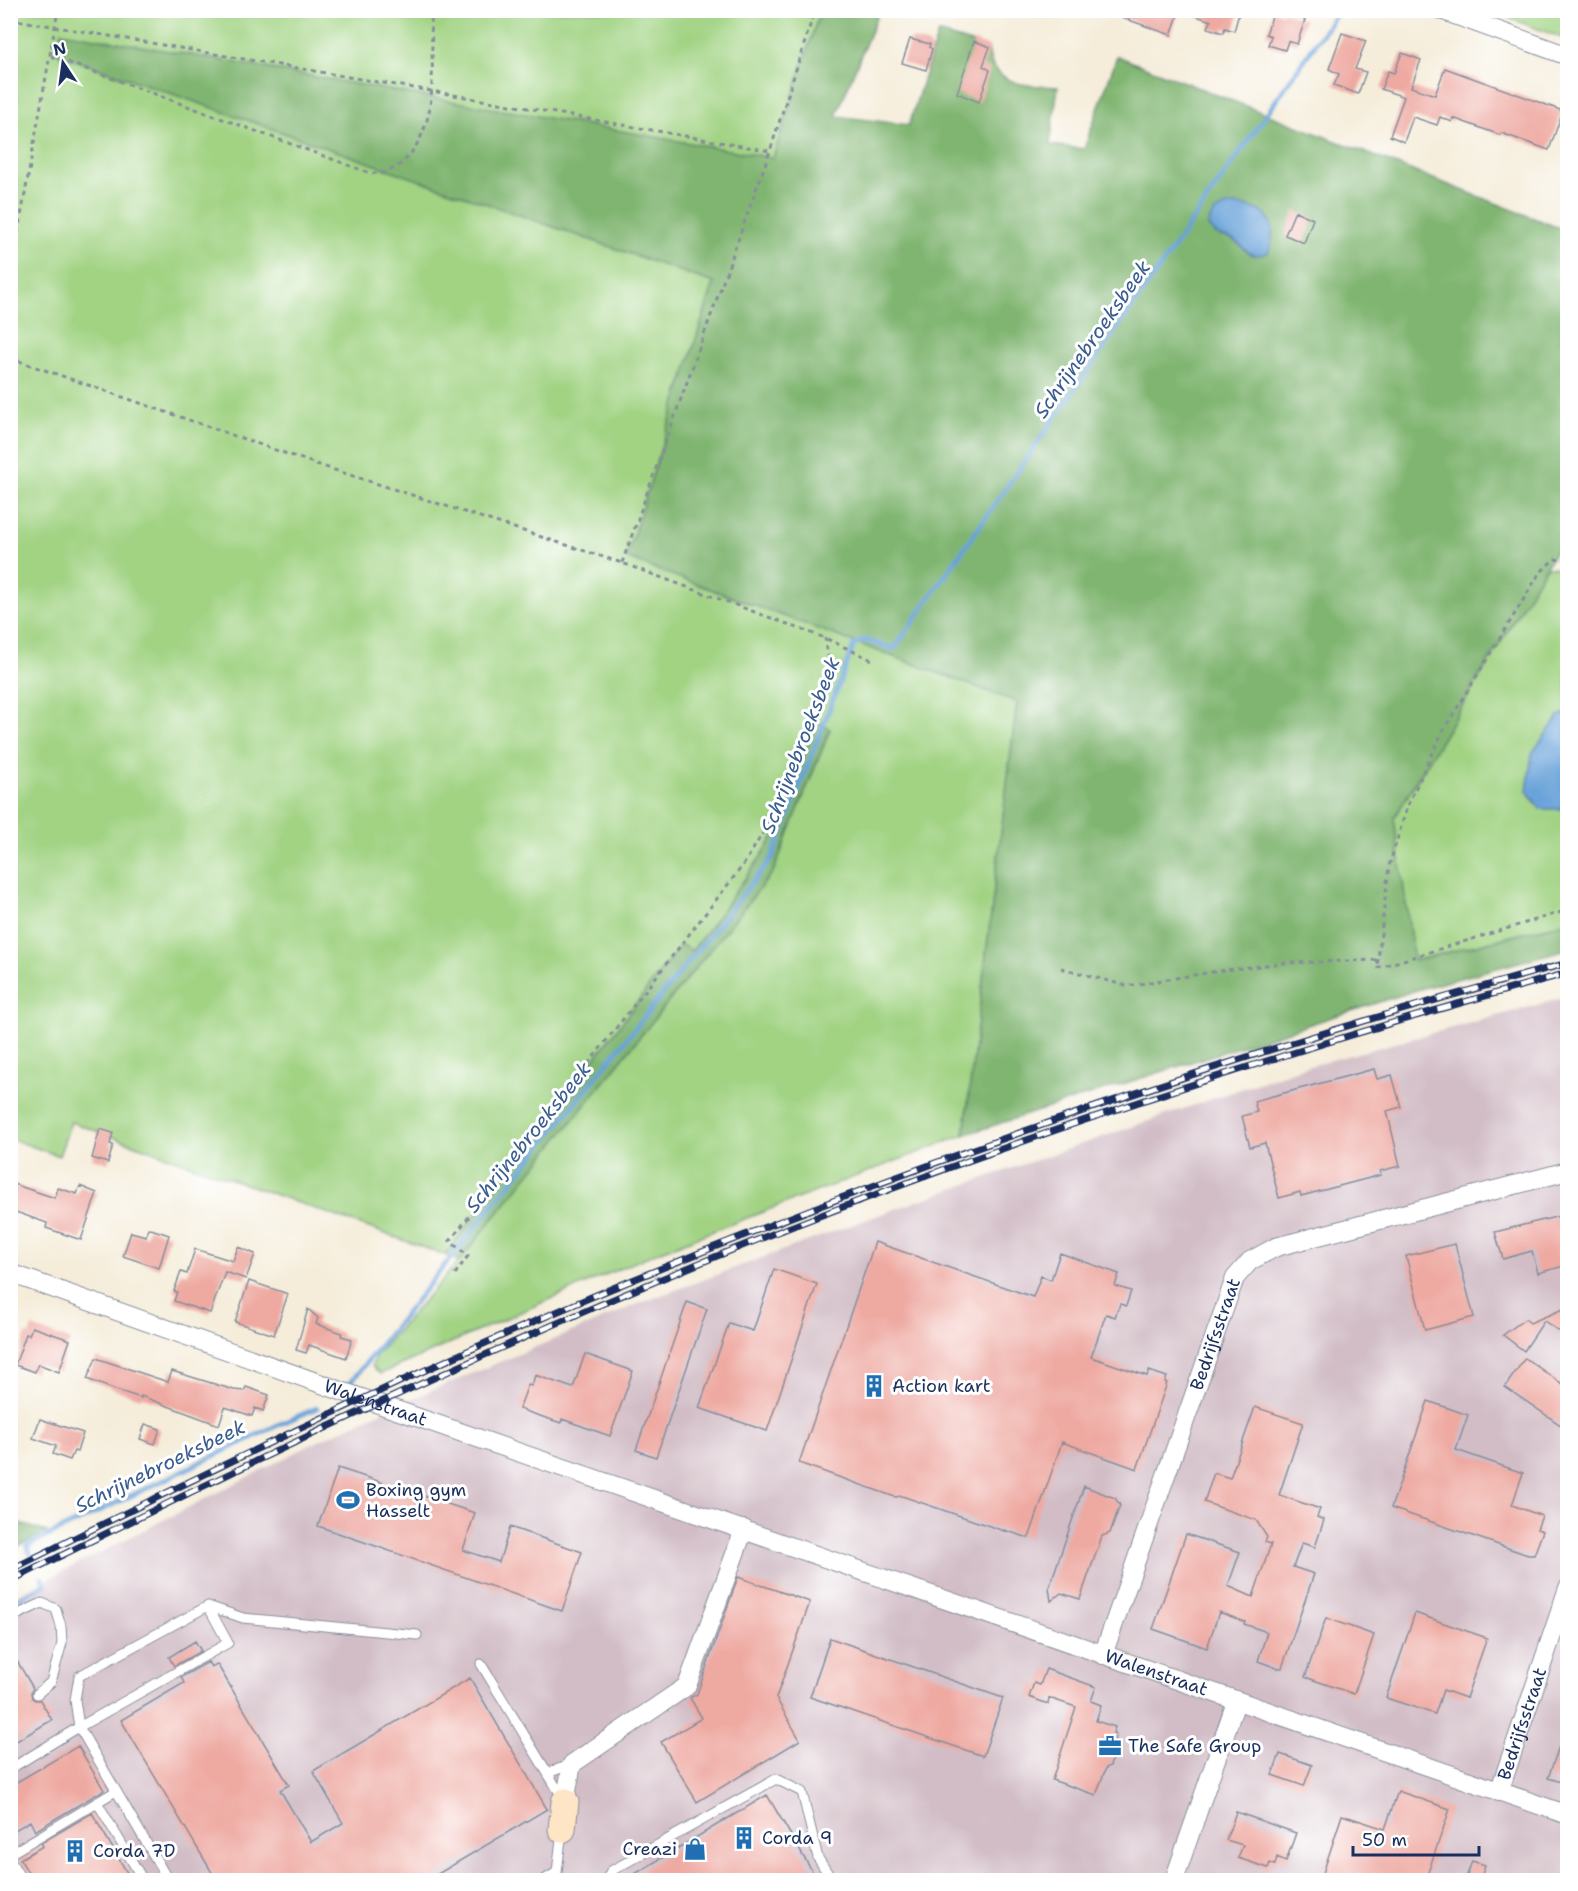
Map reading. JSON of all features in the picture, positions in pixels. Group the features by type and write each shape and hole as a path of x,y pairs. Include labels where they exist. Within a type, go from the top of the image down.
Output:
{"street":[{"path":"1441,10 1568,56"},
{"name":"Bedrijfsstraat","path":"1103,1655 1235,1278 1250,1261 1276,1247 1568,1171"},
{"name":"Walenstraat","path":"10,1274 344,1392 1568,1815"},
{"path":"562,1829 572,1764 687,1686 744,1529"},
{"name":"Bedrijfsstraat","path":"1499,1792 1568,1588"},
{"path":"1174,1881 1236,1701"}],"lane":[{"path":"10,1618 42,1603 56,1609 61,1626 62,1643 51,1682 37,1694"},
{"path":"10,1768 228,1643 208,1606"},
{"path":"168,1881 79,1727 75,1700 79,1676 208,1606 243,1618 417,1635"},
{"path":"481,1664 565,1802"},
{"path":"548,1773 572,1764"},
{"path":"606,1881 610,1871 776,1779 802,1792 818,1858 832,1881"},
{"path":"10,1854 116,1791"},
{"path":"97,1802 143,1881"},
{"path":"544,1881 557,1872 562,1829"},
{"path":"10,1860 22,1881"}],"path":[{"path":"10,277 58,10"},
{"path":"51,56 376,173 397,168 410,154 428,117 431,91 431,10"},
{"path":"622,563 770,151 815,10"},
{"path":"10,20 770,151"},
{"path":"10,358 316,464 622,563 825,638 872,660"},
{"path":"1568,561 1554,559 1539,574 1443,731 1408,804 1389,866 1377,968 1568,910"},
{"path":"455,1274 468,1256 450,1241 744,864 769,823 830,666 825,638"},
{"path":"1061,968 1127,986 1283,963 1378,960"}],"shaded area":[{"path":"1567,997 1567,1880 11,1880 11,1598 314,1443 378,1413 643,1302 895,1209 1298,1069"}],"green space":[{"path":"11,11 820,11 773,158 62,32 58,54 714,283 626,558 1017,702 964,1135 653,1254 380,1374 372,1366 376,1355 459,1261 773,872 830,730 816,721 775,835 758,861 692,951 681,945 445,1255 71,1122 59,1156 11,1139"},
{"path":"820,11 879,11 836,116 909,125 938,33 988,48 993,66 999,73 1014,82 1058,87 1050,145 1084,149 1117,56 1567,231 1567,532 1394,818 1414,961 1567,922 1567,949 1423,988 964,1135 1017,702 626,558 714,283 58,54 61,32 773,158"},
{"path":"1514,11 1567,11 1567,40 1509,18"},
{"path":"1546,567 1567,568 1567,922 1413,961 1394,818"},
{"path":"816,721 830,729 773,872 459,1261 445,1255 681,945 692,951 758,861 775,835"},
{"path":"11,1521 47,1532 11,1550"}],"water":[{"path":"1233,205 1254,209 1267,217 1272,231 1268,253 1251,254 1238,243 1220,236 1208,226 1211,217 1217,211"},
{"path":"1567,712 1567,806 1561,809 1540,809 1527,791 1532,753 1559,716"}],"building":[{"path":"1109,10 1180,10 1171,35 1109,13"},
{"path":"1186,10 1240,10 1234,31 1225,28 1223,33 1208,28 1211,21 1185,12"},
{"path":"1274,11 1282,14 1283,11 1305,20 1297,44 1288,41 1285,50 1268,45 1271,36 1266,34"},
{"path":"1342,33 1366,41 1355,69 1366,72 1358,94 1334,85 1339,74 1329,69"},
{"path":"910,39 930,44 929,47 932,49 926,70 902,63"},
{"path":"974,41 990,47 983,66 990,70 979,102 957,93"},
{"path":"1402,53 1421,60 1411,87 1435,95 1445,68 1563,111 1549,150 1453,118 1452,122 1440,117 1437,125 1413,117 1404,142 1390,136 1404,97 1381,89 1388,71 1394,73"},
{"path":"1295,211 1313,219 1304,243 1285,235"},
{"path":"1374,1069 1377,1079 1392,1075 1401,1107 1387,1111 1400,1166 1380,1171 1381,1175 1301,1196 1300,1192 1279,1198 1265,1143 1250,1147 1242,1116 1257,1112 1254,1101"},
{"path":"100,1129 113,1133 110,1144 113,1145 108,1163 92,1158"},
{"path":"10,1183 55,1198 58,1188 77,1194 80,1186 97,1193 81,1240 46,1228 47,1223 10,1210"},
{"path":"1568,1214 1568,1265 1538,1273 1532,1251 1503,1259 1495,1232"},
{"path":"148,1228 169,1235 159,1268 123,1256 131,1232 146,1236"},
{"path":"875,1242 1033,1297 1041,1276 1051,1280 1060,1253 1119,1274 1115,1286 1131,1291 1126,1306 1120,1304 1115,1317 1106,1314 1091,1357 1147,1376 1149,1371 1167,1377 1165,1382 1167,1383 1137,1469 1062,1442 1029,1538 902,1496 895,1497 799,1463"},
{"path":"1455,1244 1474,1317 1425,1330 1406,1256"},
{"path":"238,1247 255,1254 246,1279 225,1272 210,1313 174,1301 177,1292 174,1291 181,1272 187,1274 195,1249 233,1261"},
{"path":"774,1269 817,1284 767,1431 699,1408 729,1323 753,1331"},
{"path":"249,1281 288,1294 274,1335 235,1322"},
{"path":"687,1302 707,1309 656,1457 636,1450"},
{"path":"1568,1307 1568,1337 1544,1321 1524,1351 1503,1335 1525,1319 1530,1323"},
{"path":"308,1309 318,1318 316,1324 352,1339 346,1358 309,1345 306,1353 296,1350"},
{"path":"32,1327 70,1340 59,1372 38,1364 35,1372 15,1365 26,1334 29,1335"},
{"path":"585,1354 633,1371 610,1436 562,1419 561,1423 519,1409 528,1385 532,1386 535,1375 573,1388"},
{"path":"96,1358 168,1382 172,1371 234,1390 244,1391 246,1387 269,1395 263,1411 255,1408 252,1416 225,1407 219,1425 87,1379"},
{"path":"1525,1358 1568,1388 1568,1430 1505,1387"},
{"path":"1428,1401 1468,1415 1456,1450 1523,1473 1512,1505 1542,1516 1537,1529 1543,1531 1534,1555 1528,1555 1391,1508"},
{"path":"1255,1407 1303,1423 1279,1495 1320,1509 1317,1517 1324,1520 1315,1547 1302,1543 1293,1567 1314,1574 1282,1668 1258,1661 1267,1632 1219,1612 1207,1648 1153,1629 1186,1534 1240,1552 1228,1586 1253,1597 1271,1544 1265,1542 1267,1537 1256,1520 1204,1502 1214,1473 1230,1478"},
{"path":"40,1419 83,1433 77,1452 74,1451 70,1460 53,1454 56,1446 33,1438"},
{"path":"145,1424 160,1429 155,1444 140,1439"},
{"path":"338,1468 475,1513 463,1550 499,1562 510,1527 582,1552 562,1611 318,1526"},
{"path":"1084,1486 1115,1498 1120,1505 1110,1533 1102,1536 1080,1599 1061,1593 1051,1601 1049,1588"},
{"path":"738,1577 810,1602 776,1698 800,1740 697,1802 661,1742 702,1718 690,1698 697,1694"},
{"path":"1415,1613 1487,1638 1466,1698 1443,1690 1435,1714 1386,1698"},
{"path":"1326,1618 1374,1635 1354,1694 1305,1677"},
{"path":"830,1638 1003,1698 983,1756 810,1697"},
{"path":"195,1641 201,1651 174,1666 169,1657"},
{"path":"10,1649 33,1688 32,1698 40,1700 52,1720 10,1745"},
{"path":"208,1662 211,1667 217,1664 289,1785 280,1790 311,1842 343,1823 313,1771 470,1678 547,1809 426,1881 217,1881 121,1720 184,1683 181,1677"},
{"path":"1046,1669 1096,1687 1091,1701 1101,1705 1096,1721 1115,1727 1113,1733 1116,1734 1114,1743 1116,1748 1096,1795 1052,1780 1076,1707 1049,1698 1048,1704 1029,1697 1034,1683 1040,1685"},
{"path":"1565,1729 1568,1729 1568,1784 1548,1778"},
{"path":"78,1746 104,1790 35,1831 30,1821 10,1833 10,1786"},
{"path":"1280,1754 1312,1765 1304,1786 1272,1775"},
{"path":"1398,1791 1450,1809 1425,1881 1345,1881 1323,1873 1342,1815 1385,1829"},
{"name":"Corda 9","path":"767,1795 818,1881 623,1881"},
{"path":"1236,1812 1296,1833 1286,1861 1277,1857 1275,1865 1270,1863 1268,1868 1238,1858 1243,1845 1226,1840"},
{"name":"Corda 7D","path":"92,1813 132,1881 33,1881 20,1859 43,1846 41,1843"},
{"path":"1472,1861 1485,1865 1480,1881 1465,1881"}],"waterway":[{"name":"Schrijnebroeksbeek","path":"350,1383 772,858 854,645 864,640 894,649 1339,10"},
{"name":"Schrijnebroeksbeek","path":"32,1558 27,1546 317,1408"},
{"name":"Schrijnebroeksbeek","path":"10,1602 45,1585 42,1578"}],"railway":[{"path":"10,1570 370,1395 589,1298 709,1249 951,1157 1196,1073 1443,998 1568,963"},
{"path":"10,1581 461,1365 645,1286 839,1208 1045,1134 1253,1065 1462,1002 1568,973"}],"place":[{"name":"Action kart","path":"874,1386"},
{"name":"Boxing gym Hasselt","path":"348,1500"},
{"name":"The Safe Group","path":"1110,1746"},
{"name":"Corda 9","path":"744,1838"},
{"name":"Creazi","path":"695,1849"},
{"name":"Corda 7D","path":"75,1851"}]}
